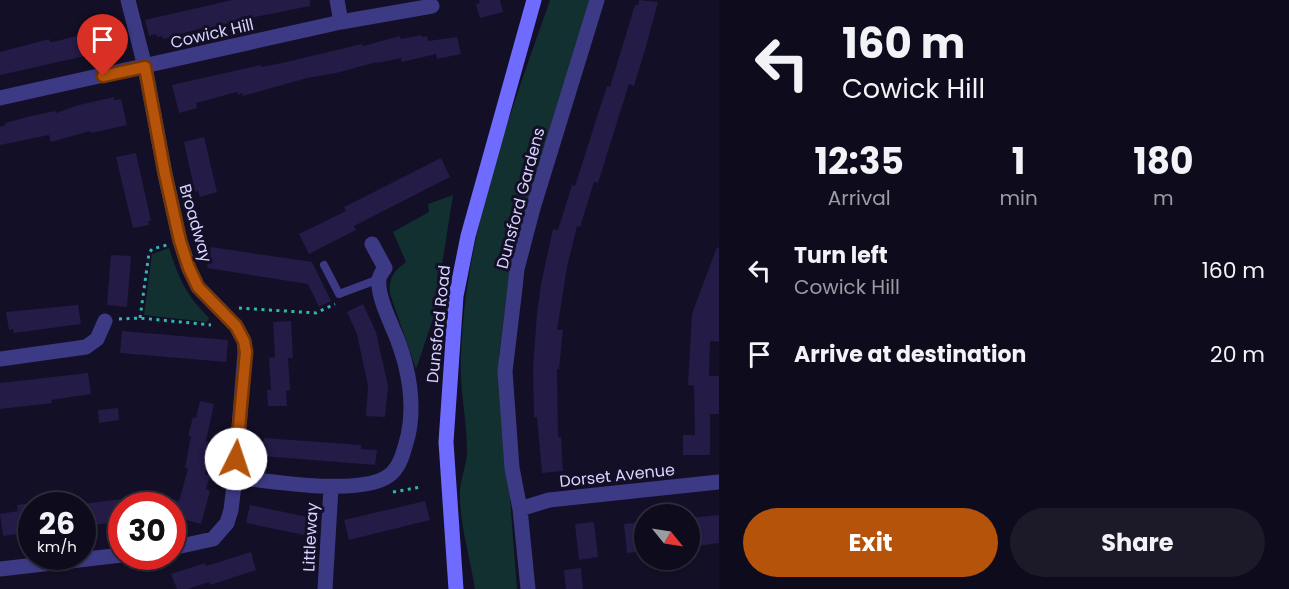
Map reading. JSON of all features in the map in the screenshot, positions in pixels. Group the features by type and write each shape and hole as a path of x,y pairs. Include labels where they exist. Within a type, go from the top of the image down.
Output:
{"main road":[{"name":"Dunsford Road","path":"456,589 446,442 456,296 468,236 534,0"}],"street":[{"name":"Broadway","path":"128,0 145,67 180,241 198,287 217,318 240,332 246,352 235,477 227,523 213,540 186,546"},
{"path":"337,0 341,22"},
{"name":"Dunsford Gardens","path":"528,589 520,508 513,468 506,371 517,269 533,208 597,0"},
{"name":"Cowick Hill","path":"0,98 341,22 432,6"},
{"path":"235,477 331,488 374,483 391,473 403,454 409,430 409,381 402,350 380,292 379,279 385,268 372,244"},
{"path":"0,358 86,347 97,339 105,321"},
{"name":"Dorset Avenue","path":"520,508 549,500 719,482"},
{"name":"Littleway","path":"325,589 331,488"},
{"path":"0,569 108,557"}],"lane":[{"path":"324,265 339,294 379,279"}],"path":[{"path":"140,318 149,253 152,249 180,241"},
{"path":"105,321 140,318 217,318 236,308 316,313 340,302"}],"green space":[{"path":"550,0 590,0 518,240 506,301 499,355 517,589 475,589 460,503 467,450 461,367 464,309 480,219 492,174"},
{"path":"453,195 434,316 416,369 390,294 393,275 406,262 393,232 429,212 428,204"},
{"path":"169,248 184,286 209,318 207,322 144,315 152,254"}],"building":[{"path":"232,0 310,0 310,6 202,30 202,28 163,39 162,36 157,37 156,34 149,36 145,20"},
{"path":"479,0 500,0 503,12 480,18 476,4 480,3"},
{"path":"639,0 658,2 634,86 629,84 598,183 594,182 580,227 577,226 567,267 557,330 563,330 559,369 557,369 558,437 561,437 563,471 542,473 537,417 534,417 533,367 541,284 553,229 558,230 572,185 575,186 607,86 610,87 635,5 638,5"},
{"path":"115,26 121,48 0,75 0,52 49,39 50,42 57,41"},
{"path":"422,35 422,37 427,36 428,41 457,37 461,54 437,59 436,54 402,62 401,58 377,62 243,96 242,93 238,95 237,92 196,103 197,108 179,113 172,85 362,44 363,46 400,36 401,39"},
{"path":"114,97 114,100 121,99 127,125 91,133 90,131 51,142 49,135 0,145 0,127 6,125 5,123 55,111 56,113"},
{"path":"204,137 217,192 200,197 198,191 195,192 184,142"},
{"path":"136,153 151,221 148,221 149,225 133,228 116,157"},
{"path":"441,158 450,177 354,226 356,230 309,254 299,234 346,211 344,207"},
{"path":"211,247 312,262 331,301 319,307 308,284 207,268"},
{"path":"717,247 719,248 719,342 710,341 709,376 719,376 719,414 710,414 710,455 683,455 683,435 695,435 694,386 688,385 692,314"},
{"path":"111,255 131,256 127,307 107,305"},
{"path":"363,304 376,332 388,386 385,417 366,416 368,386 357,334 347,312"},
{"path":"78,305 81,324 14,333 13,329 9,330 6,312"},
{"path":"291,321 293,358 288,358 290,390 286,391 287,406 268,406 267,390 271,390 269,358 275,357 273,322"},
{"path":"122,331 228,340 226,362 120,353"},
{"path":"88,373 91,394 51,400 52,403 0,409 0,383"},
{"path":"200,401 214,404 206,441 209,442 205,458 209,459 205,474 210,476 206,489 210,491 201,524 186,520 186,492 182,492 188,469 185,468 191,436 188,436 193,417 196,418"},
{"path":"118,408 119,420 99,423 98,410"},
{"path":"264,438 361,445 361,449 377,450 375,465 262,456"},
{"path":"108,501 108,523 96,525 96,502"},
{"path":"425,501 430,520 349,540 344,520"},
{"path":"250,505 313,518 309,536 246,523"},
{"path":"18,511 18,534 3,536 0,514"},
{"path":"719,515 719,543 700,546 700,517"},
{"path":"594,522 598,557 579,560 575,524"},
{"path":"634,523 634,552 627,553 624,524"},
{"path":"251,552 256,570 210,585 209,582 188,589 177,589 171,574 205,563 206,566"},
{"path":"581,568 583,589 566,589 564,570"}],"route":[{"path":"103,76 145,67 165,174 180,241 189,268 198,287 236,326 244,341 246,352 236,459"}]}
